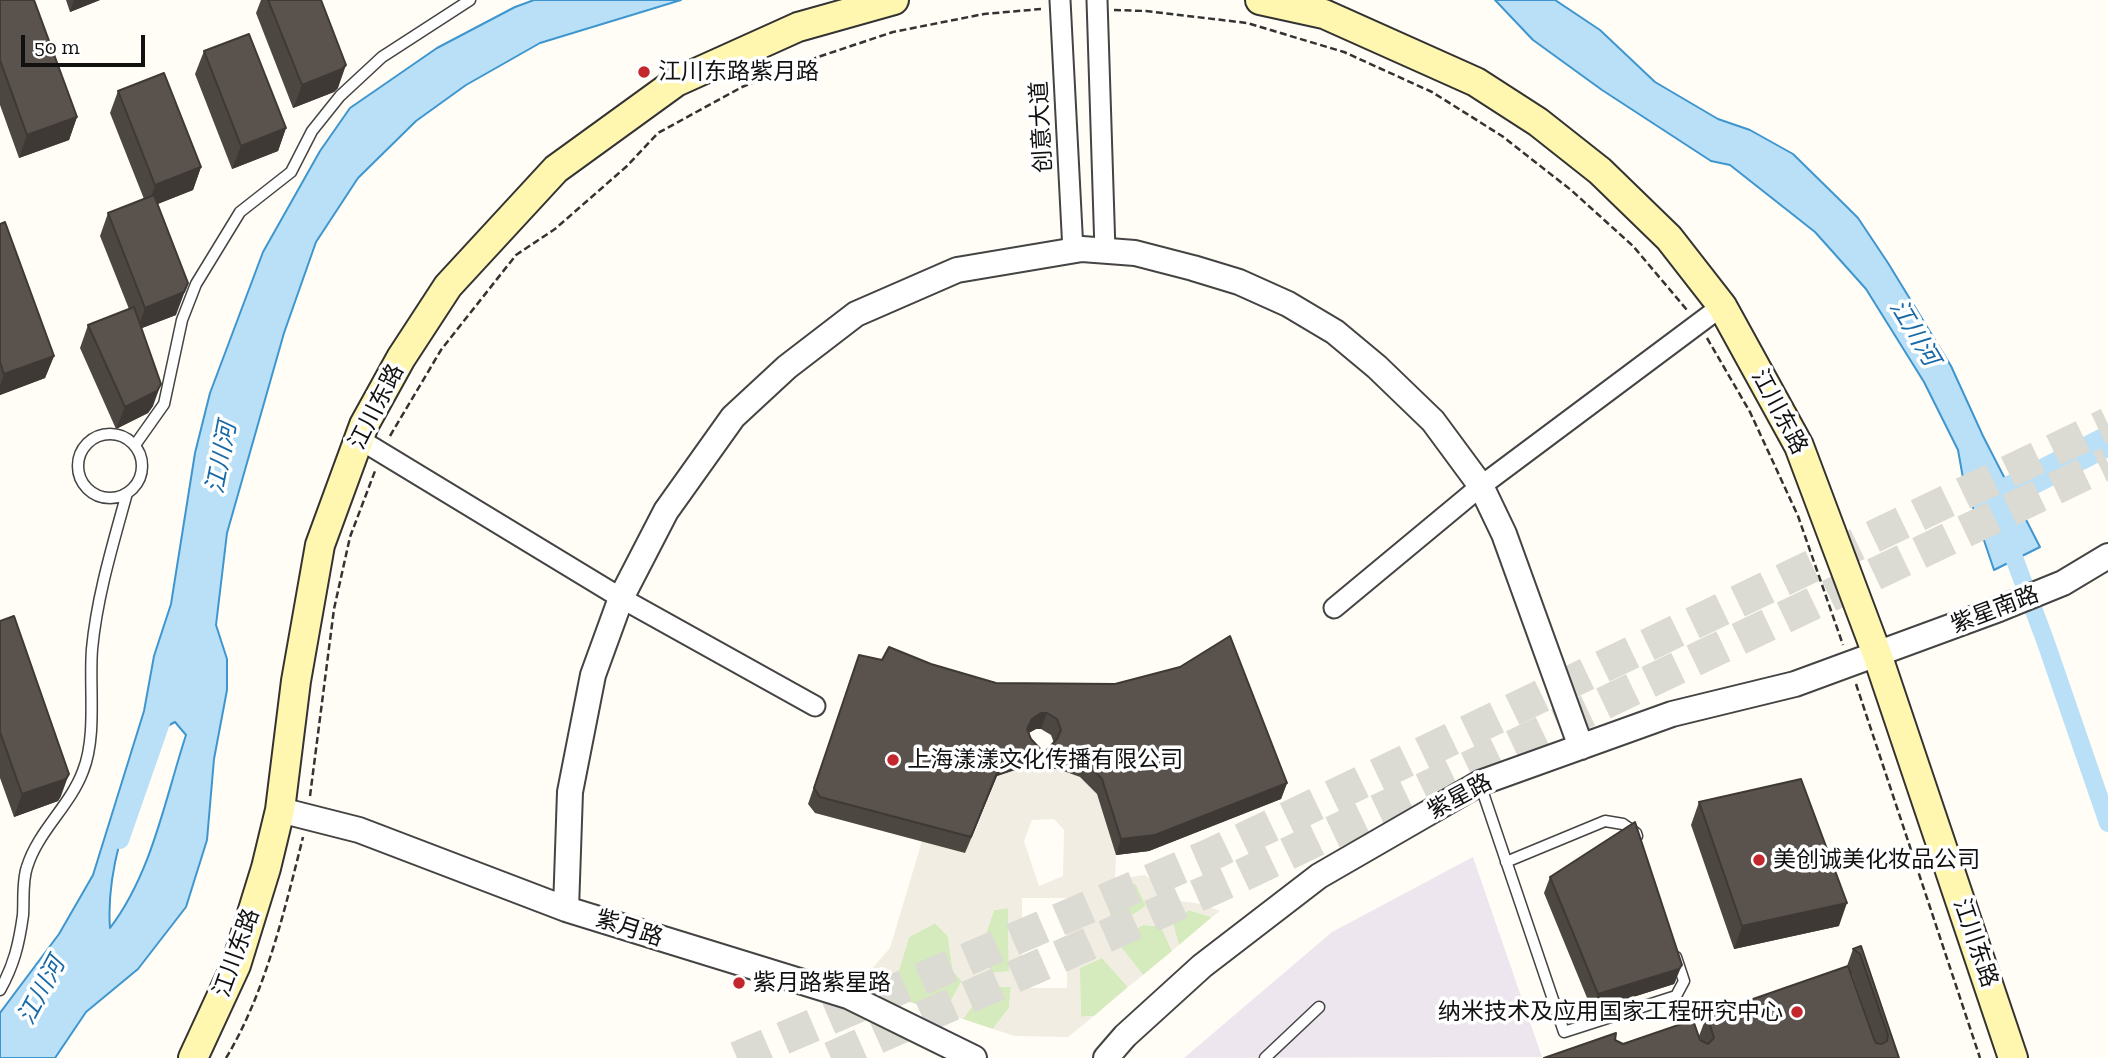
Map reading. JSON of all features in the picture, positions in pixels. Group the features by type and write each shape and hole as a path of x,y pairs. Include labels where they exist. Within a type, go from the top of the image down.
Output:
{"main road":[{"name":"江川东路","path":"194,1058 236,965 266,868 280,810 296,681 320,545 370,446 364,425 401,358 448,286 556,169 676,82 798,27 894,0"},
{"name":"江川东路","path":"1260,0 1324,14 1476,82 1538,122 1600,171 1669,238 1722,306 1799,446 1877,654 2011,1058"}],"street":[{"name":"创意大道","path":"1060,4 1073,251"},
{"path":"1097,4 1105,251"},
{"path":"566,909 570,792 593,675 621,598 666,511 733,417 787,367 856,314 957,270 1082,249 1135,253 1239,282 1289,304 1335,332 1377,367 1433,421 1481,486 1504,534 1553,666 1563,704 1581,747"},
{"path":"1334,608 1481,486 1722,306"},
{"path":"370,446 621,598 815,706"},
{"name":"紫星南路","path":"1877,654 2063,583 2108,556"},
{"name":"紫星路","path":"1106,1058 1125,1036 1202,966 1320,876 1480,783 1672,714 1795,684 1877,654"},
{"name":"紫月路","path":"280,810 359,830 566,909 848,996 974,1058"}],"lane":[{"path":"135,445 164,404 182,320 196,284 240,212 291,172 312,131 340,96 382,57 470,0"},
{"path":"118,435 135,445 142,465 141,476 127,493 117,498 106,498 96,495 81,480 79,459 89,442 98,436 118,435"},
{"path":"0,990 13,965 22,916 26,868 41,838 64,807 84,770 91,723 92,649 106,570 127,493"},
{"path":"1480,783 1564,1032 1676,996 1684,981 1672,944"},
{"path":"1506,862 1605,821 1623,824 1636,832 1640,845"},
{"path":"1265,1058 1320,1007"}],"path":[{"path":"226,1058 236,1043 263,976 308,817 334,609 370,446 386,443 441,350 516,254 555,229 627,166 658,133 742,87 809,60 893,32 984,14 1060,4"},
{"path":"1097,4 1247,23 1344,52 1432,92 1502,136 1571,190 1633,246 1698,324 1750,412 1798,516 1850,664 1980,1058"}],"shaded area":[{"path":"1058,769 1080,777 1097,794 1116,855 1115,879 1145,875 1173,900 1202,904 1220,911 1212,917 1189,910 1172,920 1179,945 1172,951 1161,926 1143,925 1115,939 1143,975 1128,987 1102,958 1080,968 1081,1017 1094,1016 1068,1037 1015,1036 993,1029 1009,1008 1011,987 986,986 963,1019 944,1013 962,981 953,971 948,936 935,923 909,937 891,996 858,985 890,948 922,841 965,853 997,776 1015,770","holes":["1054,819 1064,830 1063,876 1039,886 1024,841 1032,820","1136,884 1146,906 1111,931 1109,885","1022,898 1067,898 1067,988 1022,988","1008,908 1009,971 991,973 981,949 994,910"]},
{"path":"1473,857 1542,1057 1184,1058 1332,932"}],"green space":[{"path":"1136,884 1146,906 1110,931 1109,885"},
{"path":"1008,908 1009,972 991,973 981,948 994,910"},
{"path":"1189,910 1212,917 1179,945 1172,921"},
{"path":"935,923 948,936 953,971 962,981 944,1013 891,996 909,937"},
{"path":"1143,925 1161,926 1172,951 1143,975 1115,940"},
{"path":"1102,958 1128,987 1094,1016 1081,1017 1079,968"},
{"path":"986,986 1011,987 1009,1008 993,1029 963,1019"}],"water":[{"path":"534,0 681,0 540,43 466,85 416,121 358,178 316,242 284,333 227,533 216,625 227,659 227,690 214,759 207,840 186,907 138,969 86,1012 55,1058 0,1058 0,1013 59,934 93,875 144,711 154,656 171,604 195,453 210,393 263,252 320,151 350,108 437,48 515,7","holes":["175,722 186,735 147,860 137,884 110,928 112,878 117,853 158,731"]},
{"path":"1495,0 1555,0 1600,30 1655,82 1718,119 1750,130 1793,154 1858,218 1951,366 1983,436 2040,547 1994,570 1963,478 1958,450 1924,382 1866,289 1815,232 1730,165 1711,161 1602,90 1533,40"}],"building":[{"path":"0,0 34,0 77,117 27,135 0,60"},
{"path":"268,0 321,0 346,65 302,85"},
{"path":"249,34 286,128 241,146 204,51"},
{"path":"164,73 201,167 155,185 118,91"},
{"path":"154,195 188,283 184,292 145,308 108,213"},
{"path":"5,222 54,356 4,374 0,362 0,224"},
{"path":"134,307 161,384 157,391 125,407 88,325"},
{"path":"14,616 69,774 66,779 22,794 0,732 0,621"},
{"path":"1230,636 1287,783 1155,835 1121,839 1102,779 1086,761 1064,753 1044,753 1057,739 1061,730 1057,719 1047,713 1041,713 1032,719 1027,729 1031,739 1043,752 1021,754 1002,760 971,837 820,797 814,788 859,655 882,660 889,647 931,664 996,683 1115,684 1180,667"},
{"name":"美创诚美化妆品公司","path":"1801,779 1847,903 1742,926 1699,802"},
{"path":"1635,822 1682,965 1679,969 1598,994 1550,877"},
{"name":"纳米技术及应用国家工程研究中心","path":"1861,946 1899,1058 1544,1058 1616,1033 1615,1040 1623,1044 1693,1020 1700,1040 1708,1044 1714,1038 1707,1015 1848,966 1874,1039 1876,1043 1882,1044 1887,1041 1888,1035 1860,954 1853,949"}],"waterway":[{"path":"1992,500 2108,441"},
{"name":"江川河","path":"2007,539 2108,823"},
{"name":"江川河","path":"120,840 165,711"}],"tunnel":[{"path":"737,1058 1212,854 2108,424"},
{"path":"831,1058 1228,882 2108,463"}],"place":[{"name":"江川东路紫月路","path":"644,72"},
{"name":"上海漾漾文化传播有限公司","path":"893,760"},
{"name":"美创诚美化妆品公司","path":"1759,860"},
{"name":"紫月路紫星路","path":"739,983"},
{"name":"纳米技术及应用国家工程研究中心","path":"1797,1012"}]}
